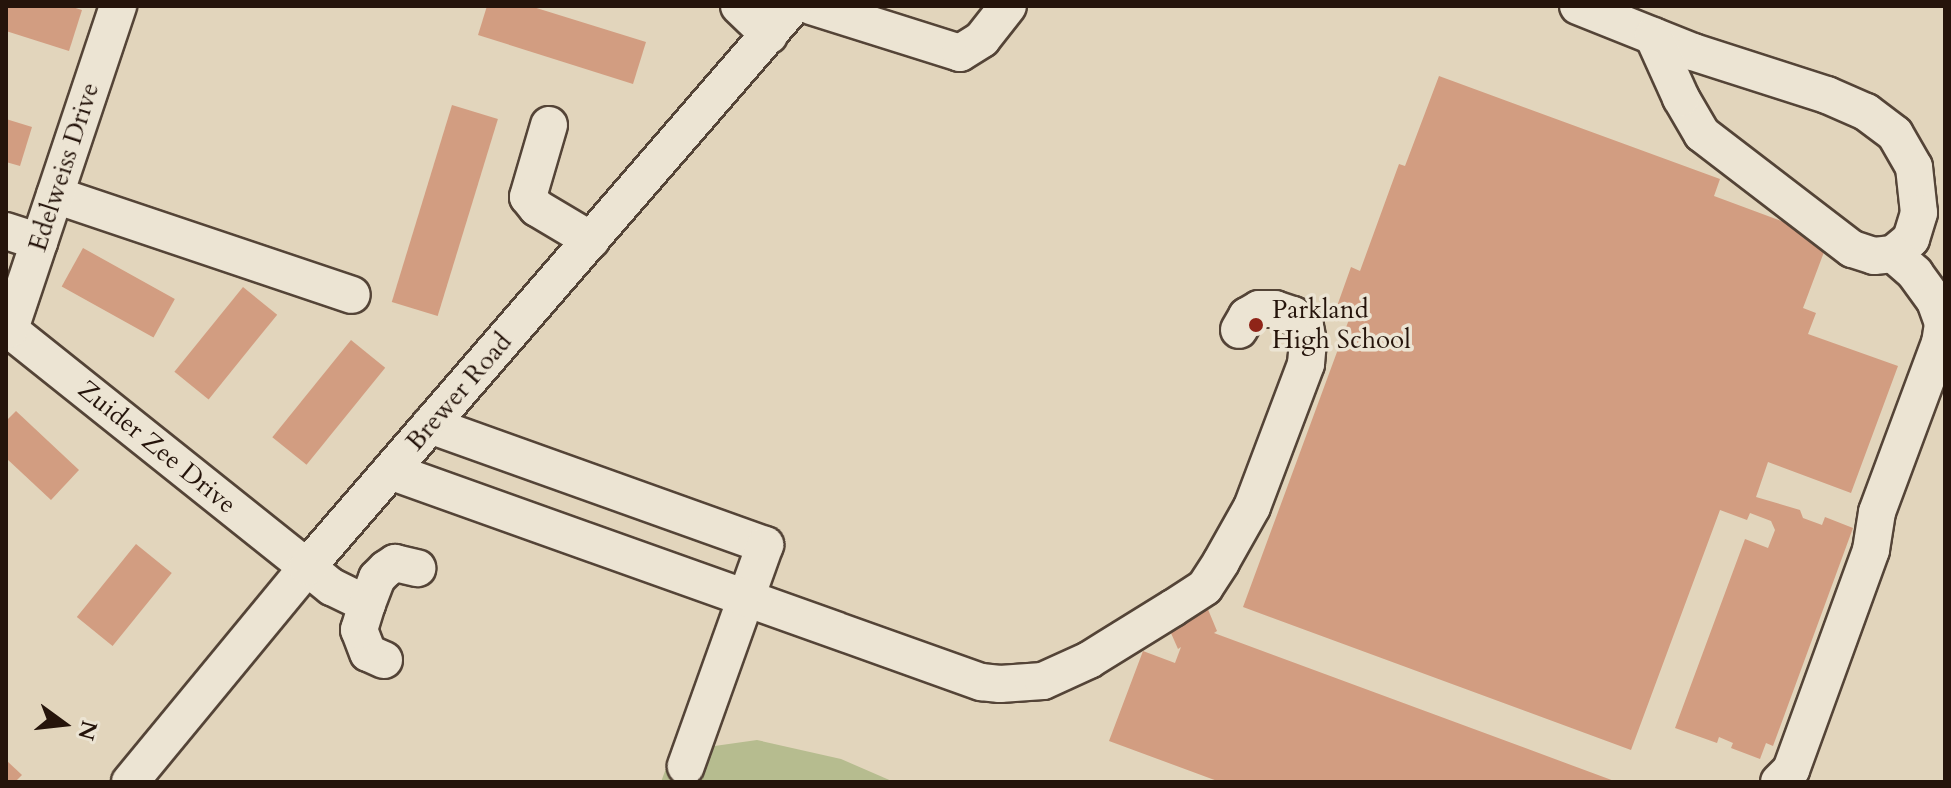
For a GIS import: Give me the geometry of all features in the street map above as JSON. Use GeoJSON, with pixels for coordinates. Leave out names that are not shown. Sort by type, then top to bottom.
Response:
{"type":"FeatureCollection","features":[{"type":"Feature","properties":{"kind":"street","name":"Edelweiss Drive"},"geometry":{"type":"LineString","coordinates":[[8,328],[22,237],[55,195],[118,6]]}},
{"type":"Feature","properties":{"kind":"street"},"geometry":{"type":"LineString","coordinates":[[739,6],[769,35]]}},
{"type":"Feature","properties":{"kind":"street","name":"Brewer Road"},"geometry":{"type":"LineString","coordinates":[[130,782],[307,567],[793,6]]}},
{"type":"Feature","properties":{"kind":"street"},"geometry":{"type":"LineString","coordinates":[[811,6],[960,53],[982,39],[1008,6]]}},
{"type":"Feature","properties":{"kind":"street"},"geometry":{"type":"LineString","coordinates":[[1578,6],[1653,36],[1827,95],[1866,112],[1895,134],[1914,167],[1919,213],[1911,239],[1893,254],[1874,256],[1852,249],[1702,134],[1681,98],[1653,36]]}},
{"type":"Feature","properties":{"kind":"street"},"geometry":{"type":"LineString","coordinates":[[549,125],[528,197],[537,208],[591,240]]}},
{"type":"Feature","properties":{"kind":"street"},"geometry":{"type":"LineString","coordinates":[[55,195],[352,295]]}},
{"type":"Feature","properties":{"kind":"street"},"geometry":{"type":"LineString","coordinates":[[1779,782],[1791,770],[1871,550],[1877,512],[1940,343],[1943,323],[1935,301],[1915,273],[1893,254]]}},
{"type":"Feature","properties":{"kind":"street"},"geometry":{"type":"LineString","coordinates":[[390,471],[981,682],[1043,681],[1089,660],[1205,587],[1252,507],[1306,364],[1308,342],[1305,326],[1293,315],[1275,309],[1259,309],[1247,316],[1239,330]]}},
{"type":"Feature","properties":{"kind":"street","name":"Zuider Zee Drive"},"geometry":{"type":"LineString","coordinates":[[8,328],[332,587],[367,604]]}},
{"type":"Feature","properties":{"kind":"street"},"geometry":{"type":"LineString","coordinates":[[430,425],[765,545],[686,766]]}},
{"type":"Feature","properties":{"kind":"street"},"geometry":{"type":"LineString","coordinates":[[384,660],[368,653],[359,630],[367,604],[377,578],[386,569],[395,563],[417,568]]}},
{"type":"Feature","properties":{"kind":"green space"},"geometry":{"type":"Polygon","coordinates":[[[757,740],[841,759],[894,782],[661,782],[672,752],[757,740]]]}},
{"type":"Feature","properties":{"kind":"building"},"geometry":{"type":"Polygon","coordinates":[[[6,6],[69,6],[82,10],[69,51],[6,31],[6,6]]]}},
{"type":"Feature","properties":{"kind":"building"},"geometry":{"type":"Polygon","coordinates":[[[487,6],[530,6],[646,42],[633,84],[478,35],[487,6]]]}},
{"type":"Feature","properties":{"kind":"building"},"geometry":{"type":"Polygon","coordinates":[[[1439,76],[1720,179],[1714,196],[1814,233],[1827,244],[1803,308],[1816,313],[1808,334],[1898,366],[1851,493],[1768,462],[1756,497],[1800,510],[1803,518],[1822,525],[1825,517],[1853,528],[1773,746],[1766,743],[1760,759],[1731,748],[1733,743],[1719,737],[1717,743],[1675,728],[1745,539],[1768,548],[1775,530],[1771,521],[1750,513],[1747,520],[1720,510],[1631,750],[1243,607],[1351,314],[1336,309],[1351,267],[1360,271],[1399,164],[1405,166],[1439,76]]]}},
{"type":"Feature","properties":{"kind":"building"},"geometry":{"type":"Polygon","coordinates":[[[452,105],[498,119],[438,316],[392,302],[452,105]]]}},
{"type":"Feature","properties":{"kind":"building"},"geometry":{"type":"Polygon","coordinates":[[[6,119],[32,127],[20,166],[6,162],[6,119]]]}},
{"type":"Feature","properties":{"kind":"building"},"geometry":{"type":"Polygon","coordinates":[[[83,248],[175,299],[154,337],[62,286],[83,248]]]}},
{"type":"Feature","properties":{"kind":"building"},"geometry":{"type":"Polygon","coordinates":[[[243,287],[277,315],[209,399],[174,372],[243,287]]]}},
{"type":"Feature","properties":{"kind":"building"},"geometry":{"type":"Polygon","coordinates":[[[351,340],[385,368],[307,465],[272,437],[351,340]]]}},
{"type":"Feature","properties":{"kind":"building"},"geometry":{"type":"Polygon","coordinates":[[[16,411],[79,470],[51,500],[6,458],[6,421],[16,411]]]}},
{"type":"Feature","properties":{"kind":"building"},"geometry":{"type":"Polygon","coordinates":[[[136,544],[172,573],[113,646],[77,617],[136,544]]]}},
{"type":"Feature","properties":{"kind":"building"},"geometry":{"type":"Polygon","coordinates":[[[1207,607],[1217,631],[1214,633],[1617,782],[1220,782],[1109,741],[1143,651],[1175,663],[1181,647],[1178,649],[1167,624],[1207,607]]]}},
{"type":"Feature","properties":{"kind":"building"},"geometry":{"type":"Polygon","coordinates":[[[6,760],[22,775],[15,782],[6,782],[6,760]]]}},
{"type":"Feature","properties":{"kind":"place","name":"Parkland High School"},"geometry":{"type":"Point","coordinates":[1256,325]}}]}
